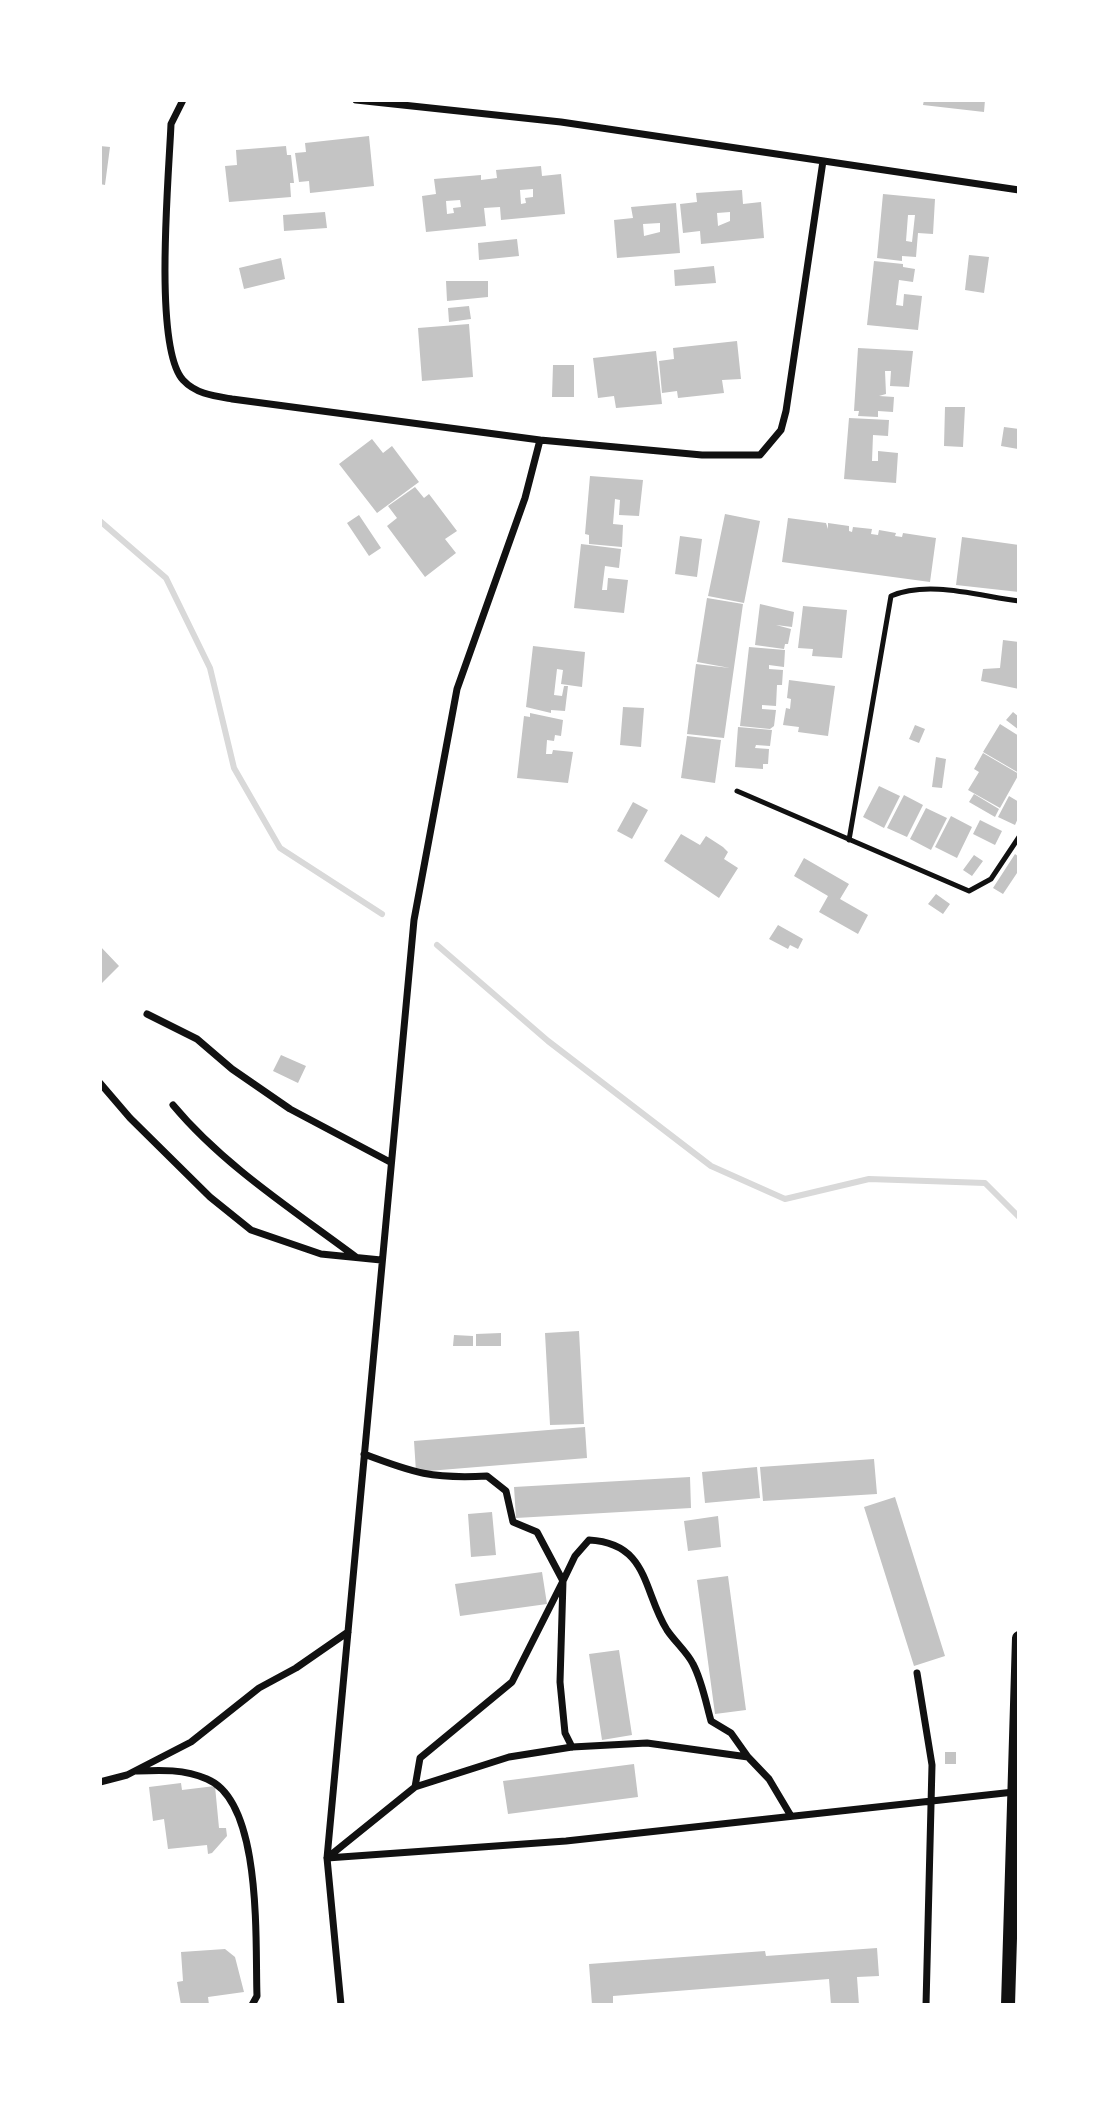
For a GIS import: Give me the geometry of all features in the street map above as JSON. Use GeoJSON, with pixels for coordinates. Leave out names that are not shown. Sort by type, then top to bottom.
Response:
{"type":"FeatureCollection","features":[{"type":"Feature","properties":{"kind":"main road"},"geometry":{"type":"LineString","coordinates":[[1008,2005],[1019,1638]]}},
{"type":"Feature","properties":{"kind":"street"},"geometry":{"type":"LineString","coordinates":[[183,100],[171,124],[165,299],[171,359],[183,380],[201,393],[232,399],[540,440],[702,455],[760,455],[781,430],[786,411],[823,161]]}},
{"type":"Feature","properties":{"kind":"street"},"geometry":{"type":"LineString","coordinates":[[356,100],[561,122],[1019,190]]}},
{"type":"Feature","properties":{"kind":"street"},"geometry":{"type":"LineString","coordinates":[[341,2005],[327,1858],[414,920],[457,689],[525,498],[540,440]]}},
{"type":"Feature","properties":{"kind":"street"},"geometry":{"type":"LineString","coordinates":[[147,1014],[197,1039],[232,1069],[290,1109],[390,1162]]}},
{"type":"Feature","properties":{"kind":"street"},"geometry":{"type":"LineString","coordinates":[[100,1083],[130,1118],[210,1197],[251,1230],[321,1254],[381,1260]]}},
{"type":"Feature","properties":{"kind":"street"},"geometry":{"type":"LineString","coordinates":[[173,1105],[187,1122],[258,1183],[356,1257]]}},
{"type":"Feature","properties":{"kind":"street"},"geometry":{"type":"LineString","coordinates":[[364,1454],[421,1475],[447,1478],[487,1476],[506,1492],[513,1521],[537,1532],[563,1581],[560,1682],[565,1733],[572,1747]]}},
{"type":"Feature","properties":{"kind":"street"},"geometry":{"type":"LineString","coordinates":[[415,1787],[421,1759],[512,1682],[575,1556],[589,1541],[605,1541],[623,1548],[644,1573],[666,1628],[693,1664],[711,1721],[731,1733],[748,1757],[769,1779],[791,1816]]}},
{"type":"Feature","properties":{"kind":"street"},"geometry":{"type":"LineString","coordinates":[[100,1782],[137,1771],[191,1742],[259,1688],[296,1668],[348,1632]]}},
{"type":"Feature","properties":{"kind":"street"},"geometry":{"type":"LineString","coordinates":[[918,1673],[932,1765],[926,2005]]}},
{"type":"Feature","properties":{"kind":"street"},"geometry":{"type":"LineString","coordinates":[[327,1858],[415,1787],[509,1757],[572,1747],[647,1743],[748,1757]]}},
{"type":"Feature","properties":{"kind":"street"},"geometry":{"type":"LineString","coordinates":[[137,1771],[176,1770],[208,1779],[228,1793],[253,1862],[257,1996],[252,2005]]}},
{"type":"Feature","properties":{"kind":"street"},"geometry":{"type":"LineString","coordinates":[[327,1858],[566,1841],[1014,1792]]}},
{"type":"Feature","properties":{"kind":"lane"},"geometry":{"type":"LineString","coordinates":[[849,840],[891,596],[909,589],[928,589],[1019,601]]}},
{"type":"Feature","properties":{"kind":"lane"},"geometry":{"type":"LineString","coordinates":[[737,791],[969,891],[991,879],[1019,837]]}},
{"type":"Feature","properties":{"kind":"building"},"geometry":{"type":"Polygon","coordinates":[[[924,100],[985,100],[984,112],[923,105],[924,100]]]}},
{"type":"Feature","properties":{"kind":"building"},"geometry":{"type":"Polygon","coordinates":[[[369,136],[374,186],[310,193],[309,181],[299,182],[295,153],[306,152],[305,143],[369,136]]]}},
{"type":"Feature","properties":{"kind":"building"},"geometry":{"type":"Polygon","coordinates":[[[100,146],[110,147],[105,185],[100,184],[100,146]]]}},
{"type":"Feature","properties":{"kind":"building"},"geometry":{"type":"Polygon","coordinates":[[[286,146],[287,155],[291,155],[294,183],[290,183],[291,197],[229,202],[225,166],[237,165],[236,150],[286,146]]]}},
{"type":"Feature","properties":{"kind":"building"},"geometry":{"type":"Polygon","coordinates":[[[541,166],[542,176],[561,174],[565,214],[501,220],[500,207],[484,208],[486,226],[426,232],[422,196],[436,194],[434,179],[481,175],[481,180],[497,178],[496,170],[541,166]],[[533,189],[520,190],[521,204],[526,203],[525,198],[533,197],[533,189]],[[460,200],[446,201],[447,214],[454,213],[453,208],[461,207],[460,200]]]}},
{"type":"Feature","properties":{"kind":"building"},"geometry":{"type":"Polygon","coordinates":[[[742,190],[743,204],[761,202],[764,238],[701,244],[700,231],[683,233],[680,204],[697,202],[696,193],[742,190]],[[730,212],[717,213],[718,226],[730,221],[730,212]]]}},
{"type":"Feature","properties":{"kind":"building"},"geometry":{"type":"Polygon","coordinates":[[[883,194],[935,199],[933,234],[918,233],[916,257],[902,256],[902,261],[877,258],[883,194]],[[908,215],[906,241],[912,242],[915,215],[908,215]]]}},
{"type":"Feature","properties":{"kind":"building"},"geometry":{"type":"Polygon","coordinates":[[[676,203],[680,253],[617,258],[614,220],[633,218],[631,207],[676,203]],[[660,223],[643,224],[644,236],[660,232],[660,223]]]}},
{"type":"Feature","properties":{"kind":"building"},"geometry":{"type":"Polygon","coordinates":[[[325,212],[327,228],[284,231],[283,215],[325,212]]]}},
{"type":"Feature","properties":{"kind":"building"},"geometry":{"type":"Polygon","coordinates":[[[517,239],[519,256],[479,260],[478,243],[517,239]]]}},
{"type":"Feature","properties":{"kind":"building"},"geometry":{"type":"Polygon","coordinates":[[[969,255],[989,257],[984,293],[965,290],[969,255]]]}},
{"type":"Feature","properties":{"kind":"building"},"geometry":{"type":"Polygon","coordinates":[[[281,258],[285,279],[244,289],[239,268],[281,258]]]}},
{"type":"Feature","properties":{"kind":"building"},"geometry":{"type":"Polygon","coordinates":[[[874,261],[903,264],[903,267],[915,269],[913,282],[899,280],[896,305],[903,306],[904,294],[922,296],[918,330],[867,325],[874,261]]]}},
{"type":"Feature","properties":{"kind":"building"},"geometry":{"type":"Polygon","coordinates":[[[714,266],[716,283],[675,286],[674,270],[714,266]]]}},
{"type":"Feature","properties":{"kind":"building"},"geometry":{"type":"Polygon","coordinates":[[[446,281],[488,281],[488,297],[447,301],[446,281]]]}},
{"type":"Feature","properties":{"kind":"building"},"geometry":{"type":"Polygon","coordinates":[[[469,306],[471,319],[449,322],[448,308],[469,306]]]}},
{"type":"Feature","properties":{"kind":"building"},"geometry":{"type":"Polygon","coordinates":[[[469,324],[473,377],[422,381],[418,328],[469,324]]]}},
{"type":"Feature","properties":{"kind":"building"},"geometry":{"type":"Polygon","coordinates":[[[737,341],[741,379],[722,380],[724,393],[678,398],[677,391],[662,393],[659,361],[674,359],[673,348],[737,341]]]}},
{"type":"Feature","properties":{"kind":"building"},"geometry":{"type":"Polygon","coordinates":[[[858,348],[913,351],[909,387],[890,386],[891,371],[885,371],[886,394],[879,396],[894,397],[893,412],[878,411],[878,417],[858,416],[859,411],[854,411],[858,348]]]}},
{"type":"Feature","properties":{"kind":"building"},"geometry":{"type":"Polygon","coordinates":[[[656,351],[662,404],[616,408],[614,396],[598,398],[593,358],[656,351]]]}},
{"type":"Feature","properties":{"kind":"building"},"geometry":{"type":"Polygon","coordinates":[[[553,365],[574,365],[574,397],[552,397],[553,365]]]}},
{"type":"Feature","properties":{"kind":"building"},"geometry":{"type":"Polygon","coordinates":[[[945,407],[965,407],[963,447],[944,446],[945,407]]]}},
{"type":"Feature","properties":{"kind":"building"},"geometry":{"type":"Polygon","coordinates":[[[849,418],[889,420],[888,436],[873,435],[872,461],[878,461],[878,451],[898,453],[896,483],[844,479],[849,418]]]}},
{"type":"Feature","properties":{"kind":"building"},"geometry":{"type":"Polygon","coordinates":[[[1004,427],[1019,429],[1018,449],[1001,446],[1004,427]]]}},
{"type":"Feature","properties":{"kind":"building"},"geometry":{"type":"Polygon","coordinates":[[[372,439],[383,453],[392,446],[419,482],[377,513],[339,464],[372,439]]]}},
{"type":"Feature","properties":{"kind":"building"},"geometry":{"type":"Polygon","coordinates":[[[590,476],[643,480],[639,516],[619,515],[620,500],[615,499],[613,524],[623,525],[622,547],[589,544],[589,535],[585,534],[590,476]]]}},
{"type":"Feature","properties":{"kind":"building"},"geometry":{"type":"Polygon","coordinates":[[[415,487],[424,498],[429,494],[457,531],[445,539],[456,553],[425,577],[387,526],[397,518],[388,506],[415,487]]]}},
{"type":"Feature","properties":{"kind":"building"},"geometry":{"type":"Polygon","coordinates":[[[725,514],[760,521],[744,603],[708,596],[725,514]]]}},
{"type":"Feature","properties":{"kind":"building"},"geometry":{"type":"Polygon","coordinates":[[[359,515],[381,548],[369,556],[347,523],[359,515]]]}},
{"type":"Feature","properties":{"kind":"building"},"geometry":{"type":"Polygon","coordinates":[[[788,518],[826,523],[828,529],[828,523],[849,526],[849,531],[852,532],[853,527],[872,529],[871,534],[878,535],[879,530],[902,537],[903,533],[936,538],[930,582],[782,562],[788,518]]]}},
{"type":"Feature","properties":{"kind":"building"},"geometry":{"type":"Polygon","coordinates":[[[680,536],[702,539],[697,577],[675,574],[680,536]]]}},
{"type":"Feature","properties":{"kind":"building"},"geometry":{"type":"Polygon","coordinates":[[[962,537],[1019,545],[1019,592],[956,585],[962,537]]]}},
{"type":"Feature","properties":{"kind":"building"},"geometry":{"type":"Polygon","coordinates":[[[581,544],[621,549],[619,568],[605,566],[602,590],[607,590],[608,578],[628,580],[624,613],[574,608],[581,544]]]}},
{"type":"Feature","properties":{"kind":"building"},"geometry":{"type":"Polygon","coordinates":[[[707,598],[743,604],[724,738],[687,734],[696,664],[730,668],[697,662],[707,598]]]}},
{"type":"Feature","properties":{"kind":"building"},"geometry":{"type":"Polygon","coordinates":[[[760,604],[794,612],[792,627],[776,625],[791,629],[788,644],[785,644],[784,649],[755,645],[760,604]]]}},
{"type":"Feature","properties":{"kind":"building"},"geometry":{"type":"Polygon","coordinates":[[[803,606],[847,610],[842,658],[812,656],[813,649],[798,648],[803,606]]]}},
{"type":"Feature","properties":{"kind":"building"},"geometry":{"type":"Polygon","coordinates":[[[1003,640],[1019,642],[1019,689],[981,681],[983,669],[1000,668],[1003,640]]]}},
{"type":"Feature","properties":{"kind":"building"},"geometry":{"type":"Polygon","coordinates":[[[533,646],[585,652],[582,687],[561,684],[563,670],[557,669],[554,695],[562,696],[564,686],[568,686],[565,711],[551,710],[551,713],[526,707],[533,646]]]}},
{"type":"Feature","properties":{"kind":"building"},"geometry":{"type":"Polygon","coordinates":[[[749,647],[785,650],[784,667],[769,665],[769,669],[783,670],[782,685],[777,685],[776,706],[762,705],[762,709],[776,710],[774,726],[770,729],[740,726],[749,647]]]}},
{"type":"Feature","properties":{"kind":"building"},"geometry":{"type":"Polygon","coordinates":[[[789,680],[835,686],[828,736],[798,732],[799,727],[783,725],[786,708],[790,709],[791,699],[787,698],[789,680]]]}},
{"type":"Feature","properties":{"kind":"building"},"geometry":{"type":"Polygon","coordinates":[[[623,707],[644,708],[641,747],[620,745],[623,707]]]}},
{"type":"Feature","properties":{"kind":"building"},"geometry":{"type":"Polygon","coordinates":[[[1013,712],[1019,717],[1019,730],[1006,720],[1013,712]]]}},
{"type":"Feature","properties":{"kind":"building"},"geometry":{"type":"Polygon","coordinates":[[[530,713],[563,720],[561,736],[555,735],[554,741],[547,740],[546,754],[552,754],[553,750],[573,752],[568,783],[517,778],[524,716],[530,717],[530,713]]]}},
{"type":"Feature","properties":{"kind":"building"},"geometry":{"type":"Polygon","coordinates":[[[1000,724],[1019,736],[1019,773],[983,752],[1000,724]]]}},
{"type":"Feature","properties":{"kind":"building"},"geometry":{"type":"Polygon","coordinates":[[[915,725],[925,729],[919,743],[909,739],[915,725]]]}},
{"type":"Feature","properties":{"kind":"building"},"geometry":{"type":"Polygon","coordinates":[[[738,727],[772,730],[770,746],[756,745],[755,748],[769,749],[768,764],[763,764],[763,769],[735,767],[738,727]]]}},
{"type":"Feature","properties":{"kind":"building"},"geometry":{"type":"Polygon","coordinates":[[[687,736],[721,740],[715,783],[681,778],[687,736]]]}},
{"type":"Feature","properties":{"kind":"building"},"geometry":{"type":"Polygon","coordinates":[[[983,753],[1019,774],[1000,808],[968,790],[979,772],[974,769],[983,753]]]}},
{"type":"Feature","properties":{"kind":"building"},"geometry":{"type":"Polygon","coordinates":[[[936,757],[946,759],[942,788],[932,787],[936,757]]]}},
{"type":"Feature","properties":{"kind":"building"},"geometry":{"type":"Polygon","coordinates":[[[879,786],[900,796],[884,828],[863,817],[879,786]]]}},
{"type":"Feature","properties":{"kind":"building"},"geometry":{"type":"Polygon","coordinates":[[[974,794],[999,809],[995,817],[969,802],[974,794]]]}},
{"type":"Feature","properties":{"kind":"building"},"geometry":{"type":"Polygon","coordinates":[[[904,795],[923,805],[907,837],[887,828],[904,795]]]}},
{"type":"Feature","properties":{"kind":"building"},"geometry":{"type":"Polygon","coordinates":[[[1009,796],[1019,802],[1019,816],[1015,825],[998,817],[1009,796]]]}},
{"type":"Feature","properties":{"kind":"building"},"geometry":{"type":"Polygon","coordinates":[[[633,802],[648,810],[632,839],[617,831],[633,802]]]}},
{"type":"Feature","properties":{"kind":"building"},"geometry":{"type":"Polygon","coordinates":[[[926,808],[947,818],[931,850],[910,839],[926,808]]]}},
{"type":"Feature","properties":{"kind":"building"},"geometry":{"type":"Polygon","coordinates":[[[951,816],[972,827],[957,858],[935,847],[951,816]]]}},
{"type":"Feature","properties":{"kind":"building"},"geometry":{"type":"Polygon","coordinates":[[[980,820],[1002,831],[995,845],[973,834],[980,820]]]}},
{"type":"Feature","properties":{"kind":"building"},"geometry":{"type":"Polygon","coordinates":[[[681,834],[700,845],[706,836],[728,852],[724,859],[738,868],[719,898],[664,861],[681,834]]]}},
{"type":"Feature","properties":{"kind":"building"},"geometry":{"type":"Polygon","coordinates":[[[1015,854],[1019,857],[1019,870],[1003,894],[993,888],[1015,854]]]}},
{"type":"Feature","properties":{"kind":"building"},"geometry":{"type":"Polygon","coordinates":[[[974,855],[983,861],[972,876],[963,870],[974,855]]]}},
{"type":"Feature","properties":{"kind":"building"},"geometry":{"type":"Polygon","coordinates":[[[804,858],[849,884],[840,899],[868,915],[858,934],[819,912],[828,896],[794,876],[804,858]]]}},
{"type":"Feature","properties":{"kind":"building"},"geometry":{"type":"Polygon","coordinates":[[[936,894],[950,904],[943,914],[928,904],[936,894]]]}},
{"type":"Feature","properties":{"kind":"building"},"geometry":{"type":"Polygon","coordinates":[[[778,925],[803,939],[798,949],[790,945],[788,949],[769,939],[778,925]]]}},
{"type":"Feature","properties":{"kind":"building"},"geometry":{"type":"Polygon","coordinates":[[[100,946],[119,966],[100,985],[100,946]]]}},
{"type":"Feature","properties":{"kind":"building"},"geometry":{"type":"Polygon","coordinates":[[[281,1055],[306,1066],[298,1083],[273,1071],[281,1055]]]}},
{"type":"Feature","properties":{"kind":"building"},"geometry":{"type":"Polygon","coordinates":[[[579,1331],[584,1424],[550,1425],[545,1333],[579,1331]]]}},
{"type":"Feature","properties":{"kind":"building"},"geometry":{"type":"Polygon","coordinates":[[[501,1333],[501,1346],[476,1346],[476,1334],[501,1333]]]}},
{"type":"Feature","properties":{"kind":"building"},"geometry":{"type":"Polygon","coordinates":[[[454,1335],[473,1336],[473,1346],[453,1346],[454,1335]]]}},
{"type":"Feature","properties":{"kind":"building"},"geometry":{"type":"Polygon","coordinates":[[[585,1427],[587,1458],[416,1472],[414,1441],[585,1427]]]}},
{"type":"Feature","properties":{"kind":"building"},"geometry":{"type":"Polygon","coordinates":[[[874,1459],[877,1494],[763,1501],[760,1467],[874,1459]]]}},
{"type":"Feature","properties":{"kind":"building"},"geometry":{"type":"Polygon","coordinates":[[[757,1467],[760,1498],[705,1503],[702,1472],[757,1467]]]}},
{"type":"Feature","properties":{"kind":"building"},"geometry":{"type":"Polygon","coordinates":[[[690,1477],[691,1508],[516,1518],[514,1487],[690,1477]]]}},
{"type":"Feature","properties":{"kind":"building"},"geometry":{"type":"Polygon","coordinates":[[[895,1497],[945,1656],[914,1666],[864,1507],[895,1497]]]}},
{"type":"Feature","properties":{"kind":"building"},"geometry":{"type":"Polygon","coordinates":[[[492,1512],[496,1555],[471,1557],[468,1514],[492,1512]]]}},
{"type":"Feature","properties":{"kind":"building"},"geometry":{"type":"Polygon","coordinates":[[[718,1516],[721,1547],[688,1551],[684,1521],[718,1516]]]}},
{"type":"Feature","properties":{"kind":"building"},"geometry":{"type":"Polygon","coordinates":[[[542,1572],[547,1604],[460,1616],[455,1584],[542,1572]]]}},
{"type":"Feature","properties":{"kind":"building"},"geometry":{"type":"Polygon","coordinates":[[[728,1576],[746,1710],[715,1714],[697,1580],[728,1576]]]}},
{"type":"Feature","properties":{"kind":"building"},"geometry":{"type":"Polygon","coordinates":[[[619,1650],[632,1735],[602,1740],[589,1654],[619,1650]]]}},
{"type":"Feature","properties":{"kind":"building"},"geometry":{"type":"Polygon","coordinates":[[[945,1752],[956,1752],[956,1764],[945,1764],[945,1752]]]}},
{"type":"Feature","properties":{"kind":"building"},"geometry":{"type":"Polygon","coordinates":[[[634,1764],[638,1797],[508,1814],[503,1781],[634,1764]]]}},
{"type":"Feature","properties":{"kind":"building"},"geometry":{"type":"Polygon","coordinates":[[[181,1783],[182,1790],[215,1786],[219,1828],[226,1828],[227,1836],[212,1853],[208,1854],[207,1845],[168,1849],[164,1819],[153,1821],[149,1787],[181,1783]]]}},
{"type":"Feature","properties":{"kind":"building"},"geometry":{"type":"Polygon","coordinates":[[[877,1948],[879,1976],[857,1977],[859,2005],[831,2005],[829,1979],[613,1996],[613,2005],[592,2005],[589,1964],[765,1951],[766,1956],[877,1948]]]}},
{"type":"Feature","properties":{"kind":"building"},"geometry":{"type":"Polygon","coordinates":[[[225,1949],[235,1957],[244,1992],[208,1997],[209,2005],[181,2005],[177,1982],[183,1981],[181,1952],[225,1949]]]}},
{"type":"Feature","properties":{"kind":"waterway"},"geometry":{"type":"LineString","coordinates":[[100,521],[166,578],[210,668],[234,768],[280,848],[382,914]]}},
{"type":"Feature","properties":{"kind":"waterway"},"geometry":{"type":"LineString","coordinates":[[437,945],[548,1041],[711,1166],[785,1199],[869,1179],[985,1183],[1019,1217]]}}]}
